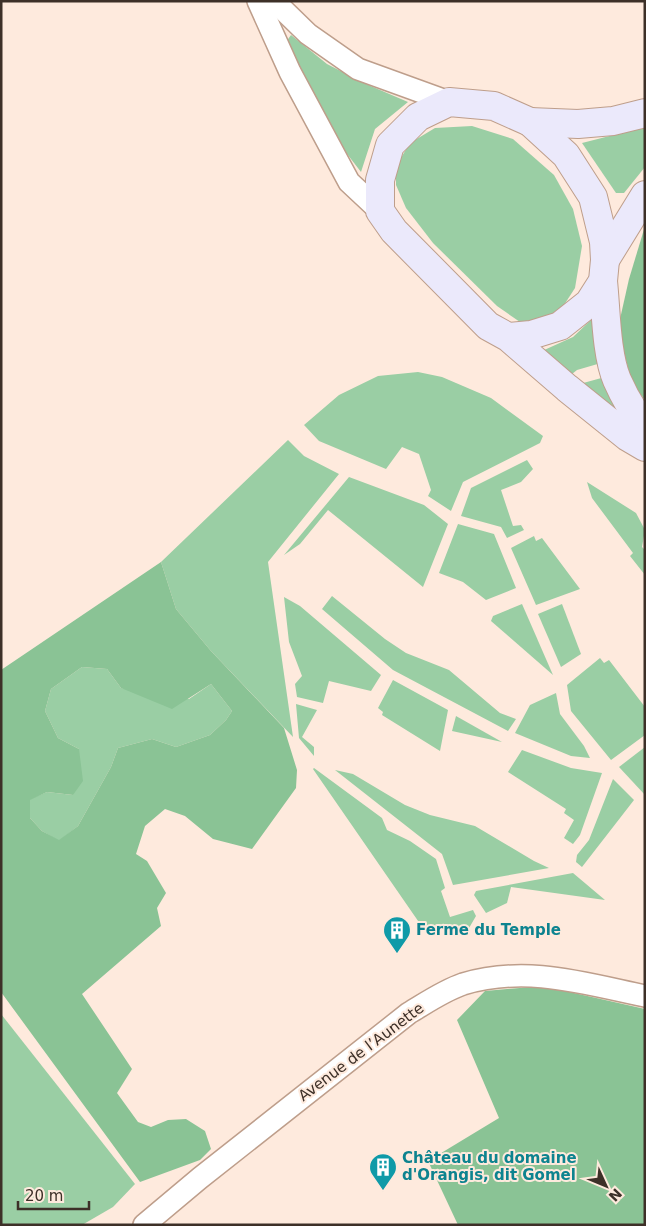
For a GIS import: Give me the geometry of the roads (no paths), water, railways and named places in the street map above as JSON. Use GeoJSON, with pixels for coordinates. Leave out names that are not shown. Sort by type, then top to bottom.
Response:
{"type":"FeatureCollection","features":[{"type":"Feature","properties":{"kind":"main road"},"geometry":{"type":"LineString","coordinates":[[645,427],[637,417],[616,380],[609,344],[604,242],[594,197],[566,155],[530,122],[494,106],[450,102],[418,117],[390,144],[380,180],[380,211],[394,231],[488,326],[508,337],[564,386],[645,447]]}},
{"type":"Feature","properties":{"kind":"main road"},"geometry":{"type":"LineString","coordinates":[[530,122],[578,124],[613,121],[645,113]]}},
{"type":"Feature","properties":{"kind":"main road"},"geometry":{"type":"LineString","coordinates":[[508,337],[531,336],[560,326],[589,303],[604,270],[645,195]]}},
{"type":"Feature","properties":{"kind":"street"},"geometry":{"type":"LineString","coordinates":[[258,1],[290,72],[349,182],[380,211]]}},
{"type":"Feature","properties":{"kind":"street"},"geometry":{"type":"LineString","coordinates":[[274,1],[308,34],[358,69],[450,102]]}},
{"type":"Feature","properties":{"kind":"street","name":"Avenue de l’Aunette"},"geometry":{"type":"LineString","coordinates":[[144,1225],[200,1178],[408,1014],[439,995],[462,985],[511,975],[555,977],[645,996]]}},
{"type":"Feature","properties":{"kind":"place","name":"Ferme du Temple"},"geometry":{"type":"Point","coordinates":[397,954]}},
{"type":"Feature","properties":{"kind":"place","name":"Château du domaine d'Orangis, dit Gomel"},"geometry":{"type":"Point","coordinates":[383,1191]}}]}
